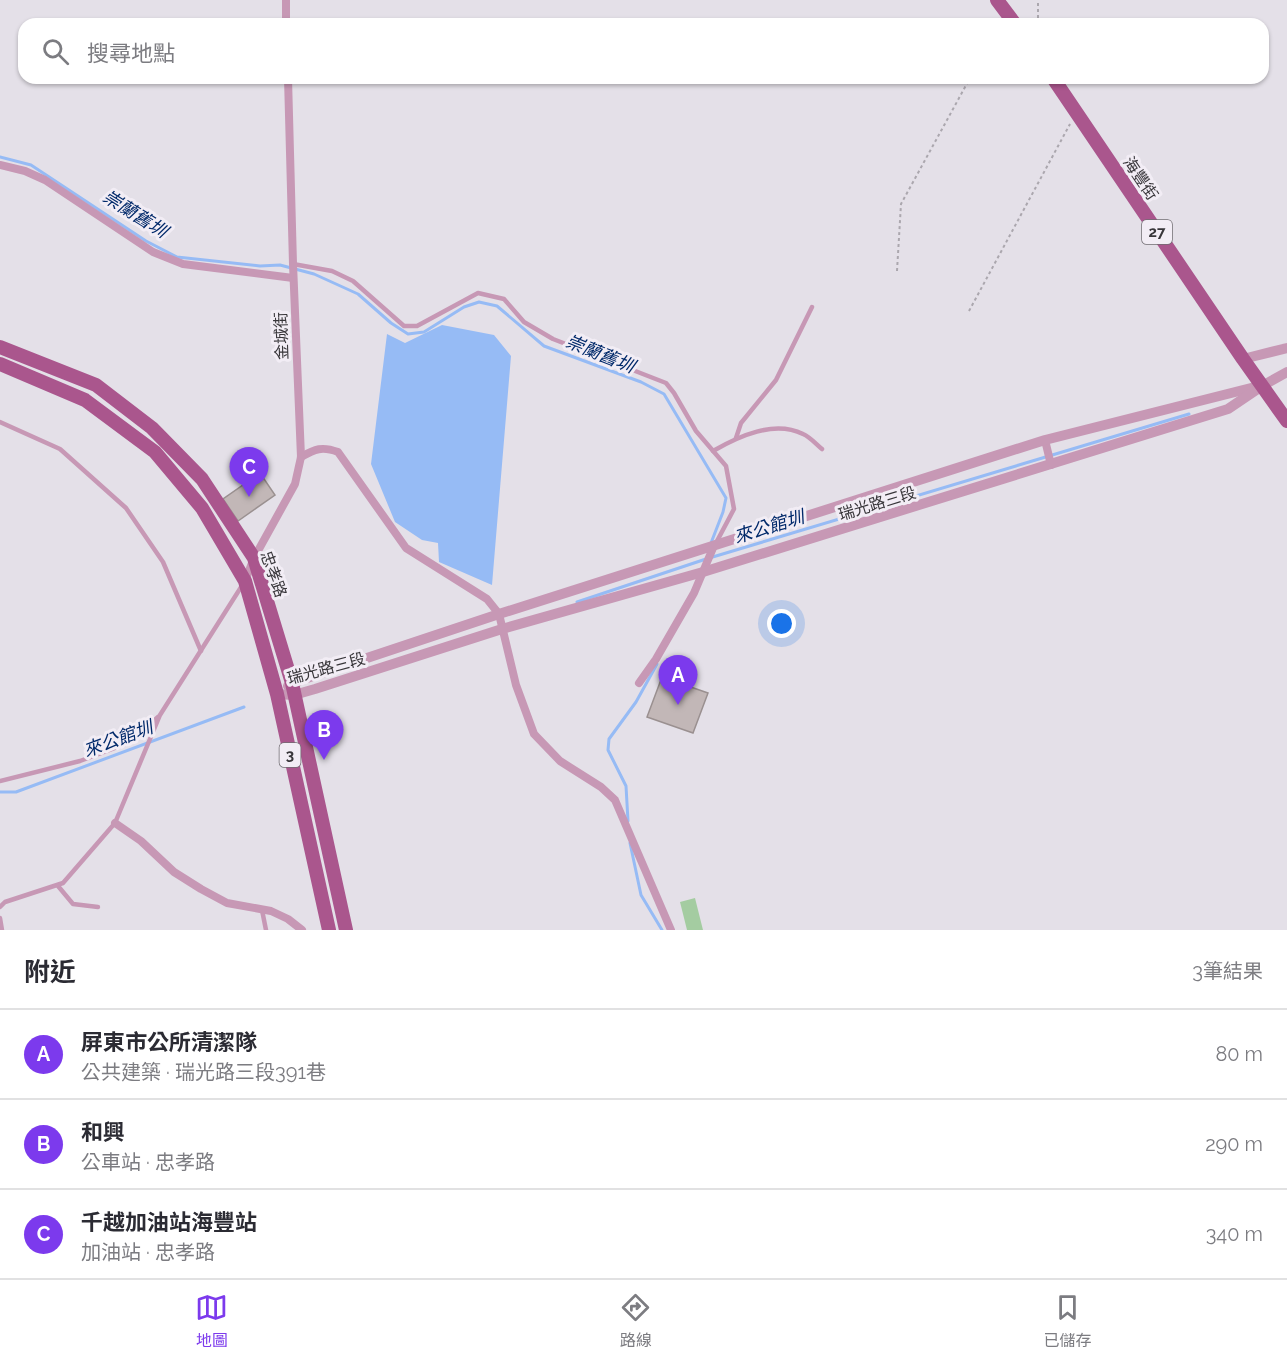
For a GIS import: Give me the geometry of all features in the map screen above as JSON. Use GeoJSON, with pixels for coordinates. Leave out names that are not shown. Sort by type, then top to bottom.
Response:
{"type":"FeatureCollection","features":[{"type":"Feature","properties":{"kind":"main road"},"geometry":{"type":"LineString","coordinates":[[997,0],[1010,18]]}},
{"type":"Feature","properties":{"kind":"main road","name":"海豐街"},"geometry":{"type":"LineString","coordinates":[[1057,84],[1262,386]]}},
{"type":"Feature","properties":{"kind":"main road","name":"忠孝路"},"geometry":{"type":"LineString","coordinates":[[0,347],[96,385],[152,428],[201,479],[254,558],[293,689],[346,930]]}},
{"type":"Feature","properties":{"kind":"main road","name":"忠孝路"},"geometry":{"type":"LineString","coordinates":[[0,364],[85,400],[155,452],[202,508],[245,581],[277,694],[329,930]]}},
{"type":"Feature","properties":{"kind":"main road","name":"27"},"geometry":{"type":"LineString","coordinates":[[1262,386],[1287,421]]}},
{"type":"Feature","properties":{"kind":"street"},"geometry":{"type":"LineString","coordinates":[[286,0],[286,18]]}},
{"type":"Feature","properties":{"kind":"street","name":"金城街"},"geometry":{"type":"LineString","coordinates":[[245,581],[254,558],[295,484],[301,457],[293,278],[288,84]]}},
{"type":"Feature","properties":{"kind":"street"},"geometry":{"type":"LineString","coordinates":[[0,165],[25,171],[45,180],[153,252],[183,264],[293,278]]}},
{"type":"Feature","properties":{"kind":"street"},"geometry":{"type":"LineString","coordinates":[[1243,359],[1287,348]]}},
{"type":"Feature","properties":{"kind":"street","name":"瑞光路三段"},"geometry":{"type":"LineString","coordinates":[[277,694],[703,572],[1228,409],[1287,372]]}},
{"type":"Feature","properties":{"kind":"street","name":"瑞光路三段"},"geometry":{"type":"LineString","coordinates":[[293,689],[499,615],[1045,440],[1262,386]]}},
{"type":"Feature","properties":{"kind":"street"},"geometry":{"type":"LineString","coordinates":[[1045,440],[1051,465]]}},
{"type":"Feature","properties":{"kind":"street"},"geometry":{"type":"LineString","coordinates":[[301,457],[318,448],[326,447],[338,452],[406,548],[487,599],[499,615],[516,685],[534,734],[560,760],[601,787],[615,800],[671,930]]}},
{"type":"Feature","properties":{"kind":"street"},"geometry":{"type":"LineString","coordinates":[[639,683],[656,659],[689,602],[713,548]]}},
{"type":"Feature","properties":{"kind":"street"},"geometry":{"type":"LineString","coordinates":[[115,823],[141,841],[174,872],[201,889],[227,903],[271,911],[288,919],[302,930]]}},
{"type":"Feature","properties":{"kind":"lane"},"geometry":{"type":"LineString","coordinates":[[293,264],[332,271],[353,281],[404,326],[417,326],[477,293],[504,299],[524,322],[553,339],[666,383],[696,431],[726,466],[734,509],[713,548]]}},
{"type":"Feature","properties":{"kind":"lane"},"geometry":{"type":"LineString","coordinates":[[736,438],[741,423],[776,380],[812,307]]}},
{"type":"Feature","properties":{"kind":"lane"},"geometry":{"type":"LineString","coordinates":[[0,422],[60,449],[126,508],[163,562],[201,651]]}},
{"type":"Feature","properties":{"kind":"lane"},"geometry":{"type":"LineString","coordinates":[[713,451],[736,438],[776,428],[803,434],[822,449]]}},
{"type":"Feature","properties":{"kind":"lane"},"geometry":{"type":"LineString","coordinates":[[0,907],[5,902],[63,884],[115,823],[160,716],[245,581]]}},
{"type":"Feature","properties":{"kind":"lane"},"geometry":{"type":"LineString","coordinates":[[0,781],[80,761],[130,742],[160,716]]}},
{"type":"Feature","properties":{"kind":"lane"},"geometry":{"type":"LineString","coordinates":[[58,886],[73,904],[98,907]]}},
{"type":"Feature","properties":{"kind":"lane"},"geometry":{"type":"LineString","coordinates":[[0,896],[5,902]]}},
{"type":"Feature","properties":{"kind":"lane"},"geometry":{"type":"LineString","coordinates":[[262,910],[266,930]]}},
{"type":"Feature","properties":{"kind":"lane"},"geometry":{"type":"LineString","coordinates":[[0,918],[2,930]]}},
{"type":"Feature","properties":{"kind":"path"},"geometry":{"type":"LineString","coordinates":[[1038,0],[1038,18]]}},
{"type":"Feature","properties":{"kind":"path"},"geometry":{"type":"LineString","coordinates":[[897,271],[901,204],[967,84]]}},
{"type":"Feature","properties":{"kind":"path"},"geometry":{"type":"LineString","coordinates":[[969,311],[1076,113]]}},
{"type":"Feature","properties":{"kind":"green space"},"geometry":{"type":"Polygon","coordinates":[[[695,898],[703,930],[687,930],[680,902],[695,898]]]}},
{"type":"Feature","properties":{"kind":"water"},"geometry":{"type":"Polygon","coordinates":[[[442,325],[494,335],[511,356],[492,585],[439,562],[438,543],[422,540],[395,522],[371,464],[387,334],[405,343],[442,325]]]}},
{"type":"Feature","properties":{"kind":"building"},"geometry":{"type":"Polygon","coordinates":[[[260,473],[275,495],[238,521],[223,499],[260,473]]]}},
{"type":"Feature","properties":{"kind":"building"},"geometry":{"type":"Polygon","coordinates":[[[662,677],[708,693],[693,733],[647,717],[662,677]]]}},
{"type":"Feature","properties":{"kind":"waterway","name":"崇蘭舊圳"},"geometry":{"type":"LineString","coordinates":[[0,157],[31,165],[146,241],[177,257],[260,266],[280,265],[314,274],[358,294],[391,323],[408,334],[424,332],[464,307],[479,302],[497,306],[544,346],[641,382],[664,394],[726,498],[711,543]]}},
{"type":"Feature","properties":{"kind":"waterway","name":"來公館圳"},"geometry":{"type":"LineString","coordinates":[[577,602],[706,559],[1189,414]]}},
{"type":"Feature","properties":{"kind":"waterway","name":"崇蘭舊圳"},"geometry":{"type":"LineString","coordinates":[[628,821],[626,786],[608,750],[609,739],[636,702],[657,664]]}},
{"type":"Feature","properties":{"kind":"waterway","name":"來公館圳"},"geometry":{"type":"LineString","coordinates":[[0,792],[16,792],[244,707]]}},
{"type":"Feature","properties":{"kind":"waterway","name":"崇蘭舊圳"},"geometry":{"type":"LineString","coordinates":[[630,843],[641,895],[662,930]]}},
{"type":"Feature","properties":{"kind":"place","name":"千越加油站海豐站"},"geometry":{"type":"Point","coordinates":[249,497]}},
{"type":"Feature","properties":{"kind":"place","name":"屏東市公所清潔隊"},"geometry":{"type":"Point","coordinates":[678,705]}},
{"type":"Feature","properties":{"kind":"place","name":"和興"},"geometry":{"type":"Point","coordinates":[324,760]}}]}
